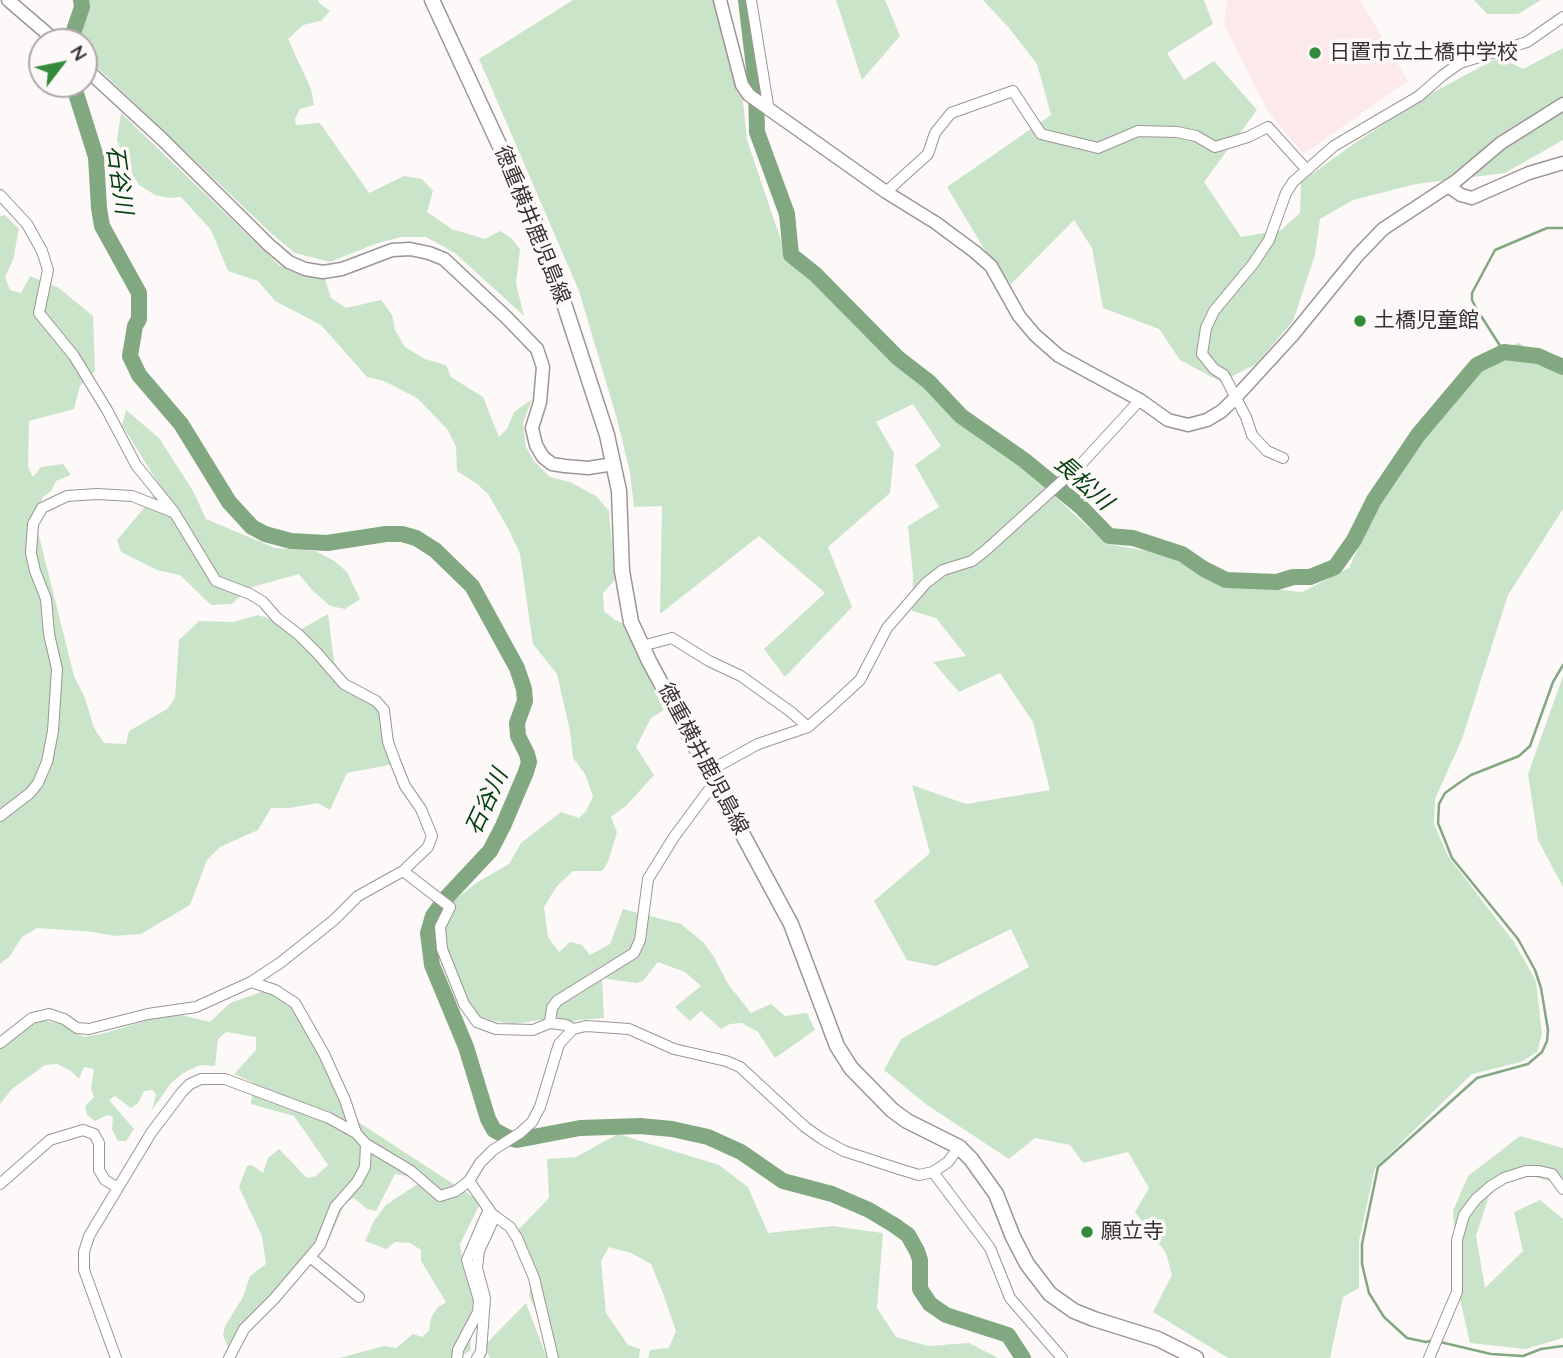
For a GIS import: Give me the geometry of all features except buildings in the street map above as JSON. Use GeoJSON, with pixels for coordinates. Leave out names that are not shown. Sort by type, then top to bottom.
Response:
{"type":"FeatureCollection","features":[{"type":"Feature","properties":{"kind":"main road","name":"徳重横井鹿児島線"},"geometry":{"type":"LineString","coordinates":[[432,0],[539,232],[554,273],[614,464],[619,491],[626,596],[631,622],[791,924],[837,1046],[851,1068],[876,1096],[907,1121],[959,1147],[986,1178],[996,1194],[1019,1251],[1050,1294],[1074,1311],[1158,1339],[1196,1358]]}},
{"type":"Feature","properties":{"kind":"street"},"geometry":{"type":"LineString","coordinates":[[8,0],[41,28]]}},
{"type":"Feature","properties":{"kind":"street"},"geometry":{"type":"LineString","coordinates":[[720,0],[741,85],[749,95],[886,192],[936,223],[991,266],[1019,316],[1035,335],[1059,356],[1140,400],[1168,420],[1188,425],[1208,420],[1236,397],[1383,229],[1448,186],[1501,142],[1563,104]]}},
{"type":"Feature","properties":{"kind":"street"},"geometry":{"type":"LineString","coordinates":[[751,0],[767,109]]}},
{"type":"Feature","properties":{"kind":"street"},"geometry":{"type":"LineString","coordinates":[[1283,458],[1267,451],[1251,435],[1246,416],[1224,376],[1214,369],[1202,354],[1206,328],[1226,295],[1269,240],[1286,193],[1293,183],[1334,146],[1419,96],[1460,63],[1527,42],[1563,17]]}},
{"type":"Feature","properties":{"kind":"street"},"geometry":{"type":"LineString","coordinates":[[98,80],[289,262],[305,269],[323,272],[342,269],[392,250],[410,249],[444,259],[507,317],[537,349],[543,367],[540,402],[532,428],[536,445],[543,457],[552,464],[565,466],[588,468],[614,464]]}},
{"type":"Feature","properties":{"kind":"street"},"geometry":{"type":"LineString","coordinates":[[886,192],[928,154],[935,133],[951,113],[1013,91],[1041,134],[1098,148],[1138,131],[1177,132],[1196,136],[1215,147],[1248,137],[1268,127],[1307,170]]}},
{"type":"Feature","properties":{"kind":"street"},"geometry":{"type":"LineString","coordinates":[[1448,186],[1461,195],[1472,198],[1530,173],[1563,163]]}},
{"type":"Feature","properties":{"kind":"street"},"geometry":{"type":"LineString","coordinates":[[0,195],[26,224],[42,251],[48,270],[39,313],[74,356],[107,410],[136,466],[174,512],[216,581],[263,602],[277,618],[298,634],[345,684],[376,701],[384,709],[388,742],[395,761],[432,836],[429,847],[403,872],[358,896],[334,920],[251,982],[196,1007],[148,1014],[89,1029],[77,1028],[64,1019],[49,1014],[32,1018],[0,1043]]}},
{"type":"Feature","properties":{"kind":"street"},"geometry":{"type":"LineString","coordinates":[[709,771],[758,744],[808,727],[860,680],[887,628],[926,583],[943,570],[972,561],[1083,462],[1140,400]]}},
{"type":"Feature","properties":{"kind":"street"},"geometry":{"type":"LineString","coordinates":[[0,816],[30,793],[38,783],[47,762],[53,731],[57,669],[49,634],[46,599],[31,553],[33,524],[42,508],[67,496],[97,494],[132,496],[174,512]]}},
{"type":"Feature","properties":{"kind":"street"},"geometry":{"type":"LineString","coordinates":[[642,646],[672,638],[709,661],[741,676],[808,727]]}},
{"type":"Feature","properties":{"kind":"street"},"geometry":{"type":"LineString","coordinates":[[550,1023],[552,1008],[557,1002],[634,953],[640,940],[649,879],[681,828],[708,791],[716,785]]}},
{"type":"Feature","properties":{"kind":"street"},"geometry":{"type":"LineString","coordinates":[[403,872],[450,907],[440,927],[442,949],[453,981],[470,1015],[485,1027],[496,1029],[533,1030],[550,1023],[566,1025],[573,1029]]}},
{"type":"Feature","properties":{"kind":"street"},"geometry":{"type":"LineString","coordinates":[[251,982],[275,989],[295,1003],[324,1054],[345,1100],[356,1133]]}},
{"type":"Feature","properties":{"kind":"street"},"geometry":{"type":"LineString","coordinates":[[116,1358],[84,1270],[83,1252],[89,1236],[151,1133],[182,1092],[201,1079],[225,1080],[329,1118],[411,1171],[440,1196],[456,1191],[469,1181],[480,1163],[493,1150],[532,1122],[540,1107],[555,1053],[565,1036],[573,1029],[586,1026],[629,1029],[674,1049],[726,1061],[740,1067],[805,1127],[822,1139],[844,1151],[899,1169],[919,1175],[933,1172],[948,1162],[959,1147]]}},
{"type":"Feature","properties":{"kind":"street"},"geometry":{"type":"LineString","coordinates":[[0,1184],[50,1140],[83,1130],[94,1134],[99,1143],[99,1170],[105,1180],[118,1188]]}},
{"type":"Feature","properties":{"kind":"street"},"geometry":{"type":"LineString","coordinates":[[229,1358],[244,1329],[274,1299],[320,1245],[335,1207],[357,1182],[365,1167],[366,1144]]}},
{"type":"Feature","properties":{"kind":"street"},"geometry":{"type":"LineString","coordinates":[[1429,1358],[1457,1292],[1457,1240],[1464,1214],[1476,1199],[1497,1182],[1525,1171],[1552,1174],[1563,1189]]}},
{"type":"Feature","properties":{"kind":"street"},"geometry":{"type":"LineString","coordinates":[[933,1172],[990,1248],[1010,1298],[1062,1358]]}},
{"type":"Feature","properties":{"kind":"street"},"geometry":{"type":"LineString","coordinates":[[469,1181],[492,1212],[510,1227],[517,1238],[534,1278],[553,1358]]}},
{"type":"Feature","properties":{"kind":"street"},"geometry":{"type":"LineString","coordinates":[[457,1358],[458,1350],[478,1312],[479,1300],[467,1260],[492,1212]]}},
{"type":"Feature","properties":{"kind":"street"},"geometry":{"type":"LineString","coordinates":[[477,1358],[481,1352],[485,1298],[477,1268],[479,1251],[492,1212]]}},
{"type":"Feature","properties":{"kind":"street"},"geometry":{"type":"LineString","coordinates":[[310,1257],[359,1297]]}},
{"type":"Feature","properties":{"kind":"shaded area","name":"日置市立土橋中学校"},"geometry":{"type":"Polygon","coordinates":[[[1227,0],[1360,0],[1408,81],[1304,154],[1269,113],[1224,25],[1227,0]]]}},
{"type":"Feature","properties":{"kind":"green space"},"geometry":{"type":"Polygon","coordinates":[[[84,0],[318,0],[330,11],[321,21],[303,25],[288,39],[311,89],[314,105],[300,109],[295,119],[296,125],[320,123],[369,193],[404,176],[422,179],[433,191],[427,212],[452,229],[485,239],[500,231],[511,238],[520,249],[516,283],[524,316],[455,253],[426,237],[401,237],[330,262],[295,253],[98,68],[98,28],[81,28],[84,0]]]}},
{"type":"Feature","properties":{"kind":"green space"},"geometry":{"type":"Polygon","coordinates":[[[573,0],[721,0],[739,65],[747,140],[787,258],[928,389],[1027,470],[1106,544],[1172,555],[1222,584],[1302,592],[1349,568],[1391,475],[1481,356],[1519,343],[1563,370],[1563,509],[1508,595],[1462,739],[1435,799],[1434,824],[1448,856],[1514,942],[1536,981],[1542,1034],[1537,1052],[1521,1062],[1472,1074],[1375,1168],[1359,1241],[1359,1288],[1343,1297],[1330,1358],[1228,1358],[1153,1312],[1172,1275],[1166,1253],[1135,1212],[1149,1188],[1128,1152],[1083,1163],[1070,1145],[1035,1138],[1009,1159],[927,1105],[884,1070],[901,1039],[1029,967],[1011,929],[936,966],[907,960],[874,901],[930,853],[912,785],[966,804],[1050,790],[1033,722],[1000,673],[959,692],[933,662],[966,656],[936,618],[912,611],[913,575],[908,526],[939,507],[915,465],[941,446],[913,404],[876,422],[894,453],[890,493],[828,547],[852,607],[785,677],[764,649],[825,593],[759,536],[660,614],[662,506],[634,507],[630,473],[617,419],[579,291],[479,59],[573,0]]]}},
{"type":"Feature","properties":{"kind":"green space"},"geometry":{"type":"Polygon","coordinates":[[[836,0],[885,0],[900,36],[862,80],[836,0]]]}},
{"type":"Feature","properties":{"kind":"green space"},"geometry":{"type":"Polygon","coordinates":[[[983,0],[1204,0],[1213,24],[1167,53],[1184,80],[1214,61],[1257,110],[1204,182],[1241,237],[1281,230],[1300,213],[1301,182],[1430,94],[1499,57],[1523,69],[1563,48],[1563,140],[1505,173],[1416,184],[1353,200],[1320,219],[1315,255],[1293,321],[1256,364],[1221,382],[1180,360],[1159,329],[1103,308],[1092,248],[1074,220],[1011,284],[989,257],[947,187],[1051,115],[1037,64],[983,0]]]}},
{"type":"Feature","properties":{"kind":"green space"},"geometry":{"type":"Polygon","coordinates":[[[1474,0],[1541,0],[1518,14],[1487,14],[1474,0]]]}},
{"type":"Feature","properties":{"kind":"green space"},"geometry":{"type":"Polygon","coordinates":[[[121,113],[279,265],[303,276],[325,279],[331,298],[346,308],[381,300],[392,315],[395,330],[405,347],[425,359],[446,365],[451,377],[483,397],[499,437],[507,429],[514,412],[532,399],[523,423],[526,447],[534,461],[550,477],[570,482],[596,496],[609,511],[615,580],[603,593],[604,611],[625,624],[664,710],[651,718],[636,747],[654,775],[627,805],[611,817],[617,832],[608,862],[602,871],[573,871],[557,886],[544,907],[548,937],[559,952],[570,942],[582,945],[590,955],[610,944],[623,909],[681,924],[704,943],[728,984],[751,1013],[771,1004],[785,1016],[807,1013],[815,1030],[775,1058],[758,1032],[742,1023],[730,1024],[721,1029],[701,1011],[690,1021],[675,1007],[701,986],[685,972],[658,962],[643,981],[636,983],[602,978],[604,1018],[564,1024],[553,1018],[514,1024],[476,1015],[468,1004],[450,959],[444,918],[451,903],[476,883],[509,864],[521,843],[561,812],[579,818],[586,811],[593,796],[585,774],[573,758],[570,731],[557,674],[533,644],[520,554],[488,494],[457,471],[456,447],[448,430],[417,398],[384,381],[367,377],[321,325],[275,301],[258,281],[228,271],[211,230],[181,197],[155,195],[139,185],[125,162],[117,140],[121,113]]]}},
{"type":"Feature","properties":{"kind":"green space"},"geometry":{"type":"Polygon","coordinates":[[[5,215],[19,229],[13,260],[5,277],[10,290],[21,293],[30,276],[59,288],[93,316],[95,371],[80,386],[74,409],[29,421],[28,467],[33,477],[41,467],[63,464],[71,475],[56,481],[51,491],[42,498],[38,532],[74,676],[85,698],[94,728],[104,743],[126,744],[129,731],[167,709],[175,698],[179,640],[199,621],[233,622],[258,615],[301,629],[328,614],[334,661],[343,676],[370,695],[380,710],[394,764],[347,773],[330,810],[318,803],[271,808],[258,830],[220,847],[207,860],[190,905],[141,934],[114,936],[37,928],[22,937],[10,956],[0,964],[0,216],[5,215]]]}},
{"type":"Feature","properties":{"kind":"green space"},"geometry":{"type":"Polygon","coordinates":[[[126,410],[159,438],[193,491],[206,519],[275,548],[315,551],[333,560],[347,572],[360,599],[345,609],[330,606],[299,574],[249,588],[232,604],[211,605],[180,575],[157,570],[121,552],[117,540],[160,486],[122,425],[126,410]]]}},
{"type":"Feature","properties":{"kind":"green space"},"geometry":{"type":"Polygon","coordinates":[[[1563,676],[1563,887],[1538,840],[1528,774],[1563,676]]]}},
{"type":"Feature","properties":{"kind":"green space"},"geometry":{"type":"Polygon","coordinates":[[[267,990],[290,1002],[307,1021],[346,1114],[481,1202],[460,1244],[464,1271],[474,1297],[470,1351],[458,1358],[339,1358],[384,1346],[396,1348],[413,1334],[422,1337],[429,1331],[431,1318],[437,1308],[446,1302],[421,1261],[421,1250],[410,1243],[395,1242],[386,1249],[365,1241],[374,1221],[386,1205],[419,1183],[395,1174],[376,1211],[367,1209],[354,1198],[345,1203],[326,1246],[308,1255],[228,1347],[223,1335],[225,1326],[243,1297],[250,1276],[266,1264],[262,1236],[239,1187],[247,1166],[252,1165],[263,1173],[268,1158],[279,1149],[307,1178],[316,1176],[328,1165],[294,1116],[251,1104],[254,1083],[234,1074],[256,1050],[256,1037],[226,1032],[218,1039],[215,1066],[200,1065],[183,1073],[171,1083],[152,1110],[156,1094],[152,1090],[144,1091],[138,1103],[131,1108],[115,1096],[109,1100],[134,1129],[126,1141],[118,1141],[112,1129],[113,1117],[107,1115],[95,1121],[87,1115],[85,1106],[94,1097],[91,1088],[94,1069],[84,1067],[79,1079],[71,1071],[57,1064],[45,1065],[12,1089],[0,1104],[0,1049],[29,1026],[43,1020],[60,1024],[84,1037],[158,1017],[181,1015],[210,1022],[230,1003],[267,990]]]}},
{"type":"Feature","properties":{"kind":"green space"},"geometry":{"type":"Polygon","coordinates":[[[618,1134],[719,1165],[748,1187],[768,1233],[833,1226],[883,1233],[877,1308],[896,1337],[928,1346],[969,1343],[998,1358],[648,1358],[650,1350],[669,1348],[676,1331],[664,1296],[651,1264],[631,1253],[609,1247],[601,1261],[606,1313],[628,1345],[640,1349],[639,1358],[557,1358],[529,1296],[531,1277],[517,1231],[549,1198],[547,1159],[576,1157],[618,1134]]]}},
{"type":"Feature","properties":{"kind":"green space"},"geometry":{"type":"Polygon","coordinates":[[[1520,1136],[1563,1148],[1563,1185],[1516,1172],[1489,1196],[1476,1236],[1485,1288],[1523,1251],[1514,1212],[1540,1200],[1563,1219],[1563,1338],[1526,1349],[1470,1343],[1460,1299],[1453,1211],[1468,1176],[1520,1136]]]}},
{"type":"Feature","properties":{"kind":"green space"},"geometry":{"type":"Polygon","coordinates":[[[526,1303],[547,1358],[490,1358],[484,1346],[526,1303]]]}},
{"type":"Feature","properties":{"kind":"waterway","name":"石谷川"},"geometry":{"type":"LineString","coordinates":[[75,28],[82,7],[81,0]]}},
{"type":"Feature","properties":{"kind":"waterway","name":"長松川"},"geometry":{"type":"LineString","coordinates":[[746,0],[756,85],[757,132],[787,214],[791,255],[815,274],[898,358],[929,382],[961,416],[1024,460],[1080,506],[1109,536],[1133,538],[1182,554],[1226,580],[1277,582],[1293,577],[1310,577],[1335,567],[1354,540],[1374,500],[1418,435],[1477,365],[1504,352],[1538,356],[1563,367]]}},
{"type":"Feature","properties":{"kind":"waterway","name":"石谷川"},"geometry":{"type":"LineString","coordinates":[[77,98],[96,157],[102,226],[139,293],[139,319],[135,326],[130,356],[139,375],[181,424],[229,502],[252,527],[265,534],[291,541],[327,543],[386,534],[402,534],[416,538],[435,550],[472,586],[517,668],[524,689],[525,701],[517,723],[518,736],[529,762],[526,772],[490,851],[446,898],[433,916],[428,933],[432,965],[466,1047],[488,1119],[494,1130],[517,1140],[580,1128],[640,1126],[672,1129],[708,1137],[741,1152],[783,1181],[832,1194],[869,1210],[894,1225],[908,1235],[917,1251],[920,1260],[920,1289],[930,1304],[946,1315],[1008,1335],[1023,1358]]}},
{"type":"Feature","properties":{"kind":"waterway"},"geometry":{"type":"LineString","coordinates":[[1504,352],[1476,308],[1472,293],[1495,250],[1547,228],[1563,228]]}},
{"type":"Feature","properties":{"kind":"waterway"},"geometry":{"type":"LineString","coordinates":[[1434,1340],[1426,1342],[1407,1338],[1384,1317],[1369,1293],[1362,1264],[1362,1244],[1378,1167],[1477,1078],[1528,1064],[1542,1052],[1548,1030],[1535,970],[1518,939],[1452,858],[1438,823],[1439,804],[1445,793],[1471,775],[1519,756],[1530,746],[1553,682],[1563,665]]}},
{"type":"Feature","properties":{"kind":"waterway"},"geometry":{"type":"LineString","coordinates":[[1440,1342],[1491,1354],[1523,1356],[1541,1349],[1563,1346]]}},
{"type":"Feature","properties":{"kind":"place","name":"日置市立土橋中学校"},"geometry":{"type":"Point","coordinates":[1315,53]}},
{"type":"Feature","properties":{"kind":"place","name":"土橋児童館"},"geometry":{"type":"Point","coordinates":[1360,321]}},
{"type":"Feature","properties":{"kind":"place","name":"願立寺"},"geometry":{"type":"Point","coordinates":[1087,1232]}}]}
